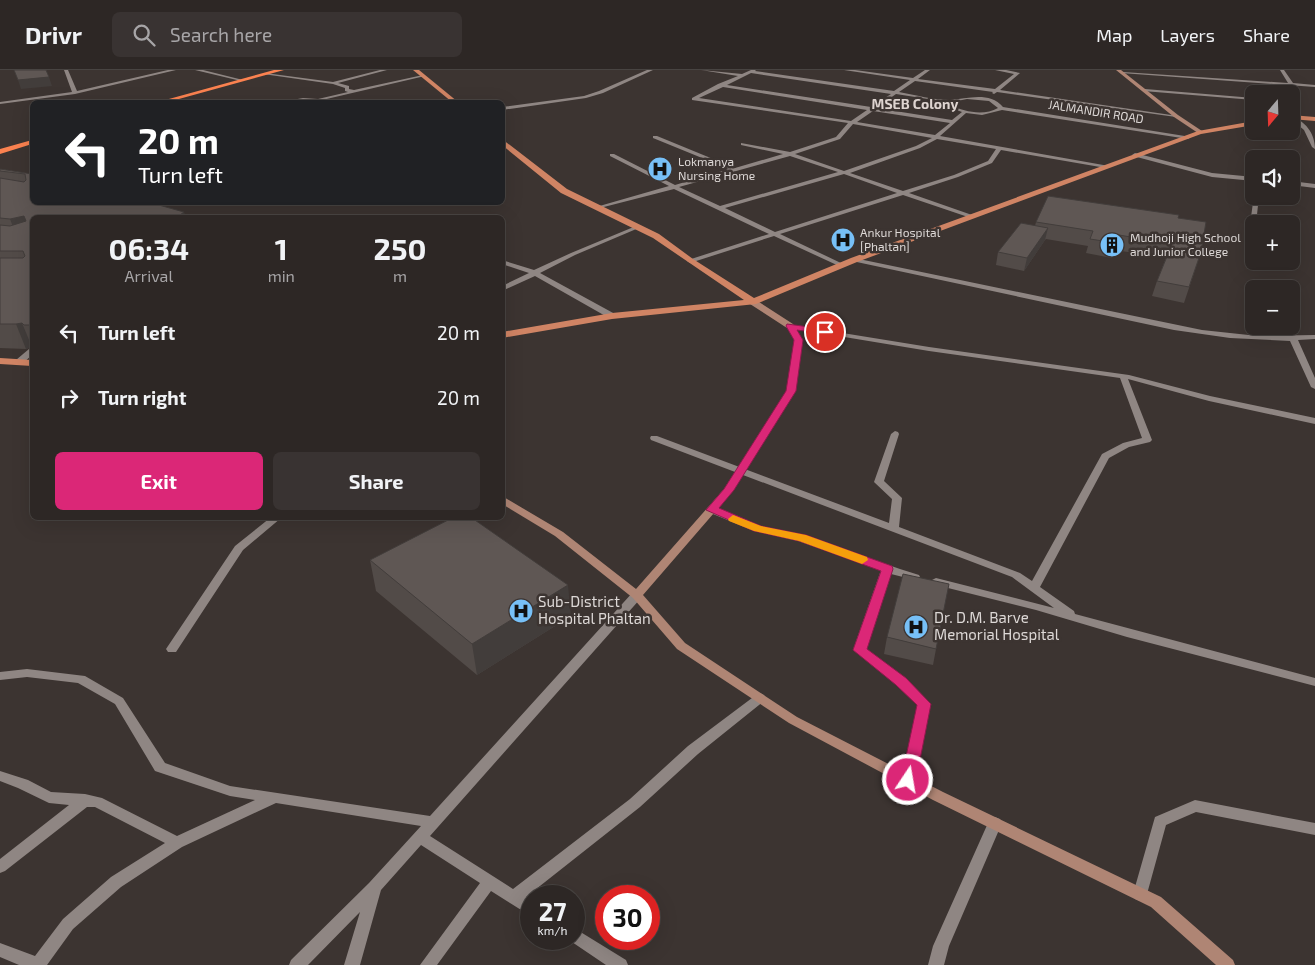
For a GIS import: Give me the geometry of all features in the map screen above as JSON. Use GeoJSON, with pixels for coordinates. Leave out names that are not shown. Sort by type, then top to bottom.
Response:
{"type":"FeatureCollection","features":[{"type":"Feature","properties":{"kind":"highway"},"geometry":{"type":"LineString","coordinates":[[169,100],[282,70]]}},
{"type":"Feature","properties":{"kind":"highway"},"geometry":{"type":"LineString","coordinates":[[0,152],[30,143]]}},
{"type":"Feature","properties":{"kind":"main road"},"geometry":{"type":"LineString","coordinates":[[416,70],[453,100]]}},
{"type":"Feature","properties":{"kind":"main road"},"geometry":{"type":"LineString","coordinates":[[1300,118],[1315,119]]}},
{"type":"Feature","properties":{"kind":"main road"},"geometry":{"type":"LineString","coordinates":[[505,334],[612,316],[753,302],[854,260],[1136,155],[1200,132],[1245,124]]}},
{"type":"Feature","properties":{"kind":"main road"},"geometry":{"type":"LineString","coordinates":[[505,143],[564,192],[656,236],[690,261],[753,302]]}},
{"type":"Feature","properties":{"kind":"main road"},"geometry":{"type":"LineString","coordinates":[[0,361],[30,363]]}},
{"type":"Feature","properties":{"kind":"street"},"geometry":{"type":"LineString","coordinates":[[66,70],[75,93]]}},
{"type":"Feature","properties":{"kind":"street"},"geometry":{"type":"LineString","coordinates":[[0,103],[75,93],[174,70]]}},
{"type":"Feature","properties":{"kind":"street"},"geometry":{"type":"LineString","coordinates":[[198,70],[241,80]]}},
{"type":"Feature","properties":{"kind":"street"},"geometry":{"type":"LineString","coordinates":[[333,83],[385,70]]}},
{"type":"Feature","properties":{"kind":"street"},"geometry":{"type":"LineString","coordinates":[[505,108],[584,97],[601,92],[651,70]]}},
{"type":"Feature","properties":{"kind":"street"},"geometry":{"type":"LineString","coordinates":[[703,70],[740,75]]}},
{"type":"Feature","properties":{"kind":"street"},"geometry":{"type":"LineString","coordinates":[[846,70],[1176,116]]}},
{"type":"Feature","properties":{"kind":"street"},"geometry":{"type":"LineString","coordinates":[[598,208],[736,170],[838,138],[850,124],[928,70]]}},
{"type":"Feature","properties":{"kind":"street"},"geometry":{"type":"LineString","coordinates":[[984,99],[997,91],[1018,73],[997,70]]}},
{"type":"Feature","properties":{"kind":"street"},"geometry":{"type":"LineString","coordinates":[[1282,70],[1292,85]]}},
{"type":"Feature","properties":{"kind":"street"},"geometry":{"type":"LineString","coordinates":[[950,101],[948,103],[950,107],[966,111],[989,112],[1002,108],[997,103],[984,99],[967,98],[950,101],[752,71],[740,75],[694,99],[803,114],[850,124],[1106,166]]}},
{"type":"Feature","properties":{"kind":"street"},"geometry":{"type":"LineString","coordinates":[[1121,72],[1222,78],[1265,85]]}},
{"type":"Feature","properties":{"kind":"street"},"geometry":{"type":"LineString","coordinates":[[1121,72],[1176,116],[1200,132]]}},
{"type":"Feature","properties":{"kind":"street"},"geometry":{"type":"LineString","coordinates":[[265,74],[333,83],[347,87],[347,90],[355,92]]}},
{"type":"Feature","properties":{"kind":"street"},"geometry":{"type":"LineString","coordinates":[[1211,75],[1222,78]]}},
{"type":"Feature","properties":{"kind":"street"},"geometry":{"type":"LineString","coordinates":[[298,100],[318,100],[423,76]]}},
{"type":"Feature","properties":{"kind":"street"},"geometry":{"type":"LineString","coordinates":[[720,85],[954,122]]}},
{"type":"Feature","properties":{"kind":"street"},"geometry":{"type":"LineString","coordinates":[[1300,85],[1315,86]]}},
{"type":"Feature","properties":{"kind":"street"},"geometry":{"type":"LineString","coordinates":[[1145,90],[1245,98]]}},
{"type":"Feature","properties":{"kind":"street","name":"JALMANDIR ROAD"},"geometry":{"type":"LineString","coordinates":[[1002,108],[1188,137]]}},
{"type":"Feature","properties":{"kind":"street"},"geometry":{"type":"LineString","coordinates":[[718,208],[845,172],[918,147],[935,138],[966,111]]}},
{"type":"Feature","properties":{"kind":"street"},"geometry":{"type":"LineString","coordinates":[[1300,121],[1307,128],[1315,147]]}},
{"type":"Feature","properties":{"kind":"street"},"geometry":{"type":"LineString","coordinates":[[655,137],[736,170]]}},
{"type":"Feature","properties":{"kind":"street"},"geometry":{"type":"LineString","coordinates":[[743,144],[790,154],[970,216]]}},
{"type":"Feature","properties":{"kind":"street"},"geometry":{"type":"LineString","coordinates":[[690,261],[956,176],[990,162],[999,148]]}},
{"type":"Feature","properties":{"kind":"street"},"geometry":{"type":"LineString","coordinates":[[612,155],[718,208],[841,265]]}},
{"type":"Feature","properties":{"kind":"street"},"geometry":{"type":"LineString","coordinates":[[1136,155],[1212,175],[1245,178]]}},
{"type":"Feature","properties":{"kind":"street"},"geometry":{"type":"LineString","coordinates":[[1300,184],[1315,186]]}},
{"type":"Feature","properties":{"kind":"street"},"geometry":{"type":"LineString","coordinates":[[505,288],[638,227]]}},
{"type":"Feature","properties":{"kind":"street"},"geometry":{"type":"LineString","coordinates":[[854,260],[1194,332],[1253,339],[1315,337]]}},
{"type":"Feature","properties":{"kind":"street"},"geometry":{"type":"LineString","coordinates":[[505,263],[535,273],[612,316]]}},
{"type":"Feature","properties":{"kind":"street"},"geometry":{"type":"LineString","coordinates":[[753,302],[790,326],[929,349],[1123,376],[1209,398],[1315,420]]}},
{"type":"Feature","properties":{"kind":"street"},"geometry":{"type":"LineString","coordinates":[[297,965],[375,887],[434,822],[638,595],[728,490],[791,391],[798,340],[790,326]]}},
{"type":"Feature","properties":{"kind":"street"},"geometry":{"type":"LineString","coordinates":[[1292,339],[1315,387]]}},
{"type":"Feature","properties":{"kind":"street"},"geometry":{"type":"LineString","coordinates":[[18,362],[30,352]]}},
{"type":"Feature","properties":{"kind":"street"},"geometry":{"type":"LineString","coordinates":[[1034,588],[1105,456],[1126,445],[1146,440],[1123,376]]}},
{"type":"Feature","properties":{"kind":"street"},"geometry":{"type":"LineString","coordinates":[[894,528],[897,498],[878,482],[895,434]]}},
{"type":"Feature","properties":{"kind":"street"},"geometry":{"type":"LineString","coordinates":[[654,438],[1016,575],[1076,618]]}},
{"type":"Feature","properties":{"kind":"street"},"geometry":{"type":"LineString","coordinates":[[505,501],[559,534],[638,595],[681,646],[793,720],[908,780],[1156,902],[1227,965]]}},
{"type":"Feature","properties":{"kind":"street"},"geometry":{"type":"LineString","coordinates":[[712,510],[758,529],[801,538],[887,569],[1315,682]]}},
{"type":"Feature","properties":{"kind":"street"},"geometry":{"type":"LineString","coordinates":[[172,649],[239,548],[274,520]]}},
{"type":"Feature","properties":{"kind":"street"},"geometry":{"type":"LineString","coordinates":[[887,569],[859,650],[901,681],[924,704],[908,780]]}},
{"type":"Feature","properties":{"kind":"street"},"geometry":{"type":"LineString","coordinates":[[0,676],[27,673],[81,679],[119,701],[160,767],[230,791],[434,822]]}},
{"type":"Feature","properties":{"kind":"street"},"geometry":{"type":"LineString","coordinates":[[514,897],[635,803],[693,750],[760,698]]}},
{"type":"Feature","properties":{"kind":"street"},"geometry":{"type":"LineString","coordinates":[[0,776],[23,784],[49,798],[97,802],[177,844]]}},
{"type":"Feature","properties":{"kind":"street"},"geometry":{"type":"LineString","coordinates":[[0,950],[38,965],[68,924],[116,882],[177,844],[274,797]]}},
{"type":"Feature","properties":{"kind":"street"},"geometry":{"type":"LineString","coordinates":[[0,867],[85,800]]}},
{"type":"Feature","properties":{"kind":"street"},"geometry":{"type":"LineString","coordinates":[[1140,894],[1160,821],[1195,806],[1315,830]]}},
{"type":"Feature","properties":{"kind":"street"},"geometry":{"type":"LineString","coordinates":[[936,965],[941,946],[995,823]]}},
{"type":"Feature","properties":{"kind":"street"},"geometry":{"type":"LineString","coordinates":[[420,837],[520,901]]}},
{"type":"Feature","properties":{"kind":"street"},"geometry":{"type":"LineString","coordinates":[[428,965],[490,882]]}},
{"type":"Feature","properties":{"kind":"street"},"geometry":{"type":"LineString","coordinates":[[357,963],[375,887]]}},
{"type":"Feature","properties":{"kind":"street"},"geometry":{"type":"LineString","coordinates":[[585,942],[620,965]]}},
{"type":"Feature","properties":{"kind":"building"},"geometry":{"type":"Polygon","coordinates":[[[14,70],[46,70],[49,77],[18,80],[14,70]]]}},
{"type":"Feature","properties":{"kind":"building"},"geometry":{"type":"Polygon","coordinates":[[[0,169],[30,174],[30,205],[159,205],[184,212],[180,215],[30,215],[30,325],[22,323],[0,324],[0,258],[23,258],[25,256],[23,251],[0,251],[0,225],[10,226],[26,221],[24,216],[10,219],[0,218],[0,178],[24,182],[26,180],[25,174],[0,171],[0,169]]]}},
{"type":"Feature","properties":{"kind":"building"},"geometry":{"type":"Polygon","coordinates":[[[1048,196],[1179,215],[1178,218],[1206,222],[1201,252],[1189,287],[1157,281],[1172,244],[1119,235],[1116,243],[1090,239],[1093,231],[1036,222],[1048,196]]]}},
{"type":"Feature","properties":{"kind":"building"},"geometry":{"type":"Polygon","coordinates":[[[1021,223],[1048,228],[1027,258],[998,252],[1021,223]]]}},
{"type":"Feature","properties":{"kind":"building"},"geometry":{"type":"Polygon","coordinates":[[[448,520],[475,520],[568,585],[472,644],[370,560],[448,520]]]}},
{"type":"Feature","properties":{"kind":"building"},"geometry":{"type":"Polygon","coordinates":[[[903,574],[949,584],[936,649],[887,637],[903,574]]]}},
{"type":"Feature","properties":{"kind":"slow traffic"},"geometry":{"type":"LineString","coordinates":[[733,519],[758,529],[801,538],[862,560]]}},
{"type":"Feature","properties":{"kind":"place","name":"Lokmanya Nursing Home"},"geometry":{"type":"Point","coordinates":[660,169]}},
{"type":"Feature","properties":{"kind":"place","name":"Ankur Hospital [Phaltan]"},"geometry":{"type":"Point","coordinates":[843,240]}},
{"type":"Feature","properties":{"kind":"place","name":"Mudhoji High School and Junior College"},"geometry":{"type":"Point","coordinates":[1112,245]}},
{"type":"Feature","properties":{"kind":"place","name":"Sub-District Hospital Phaltan"},"geometry":{"type":"Point","coordinates":[521,611]}},
{"type":"Feature","properties":{"kind":"place","name":"Dr. D.M. Barve Memorial Hospital"},"geometry":{"type":"Point","coordinates":[916,627]}},
{"type":"Feature","properties":{"kind":"district","name":"MSEB Colony"},"geometry":{"type":"Point","coordinates":[915,104]}},
{"type":"Feature","properties":{"kind":"route"},"geometry":{"type":"LineString","coordinates":[[825,332],[790,326],[798,340],[791,391],[728,490],[712,510],[758,529],[801,538],[887,569],[859,650],[901,681],[924,704],[908,780]]}}]}
